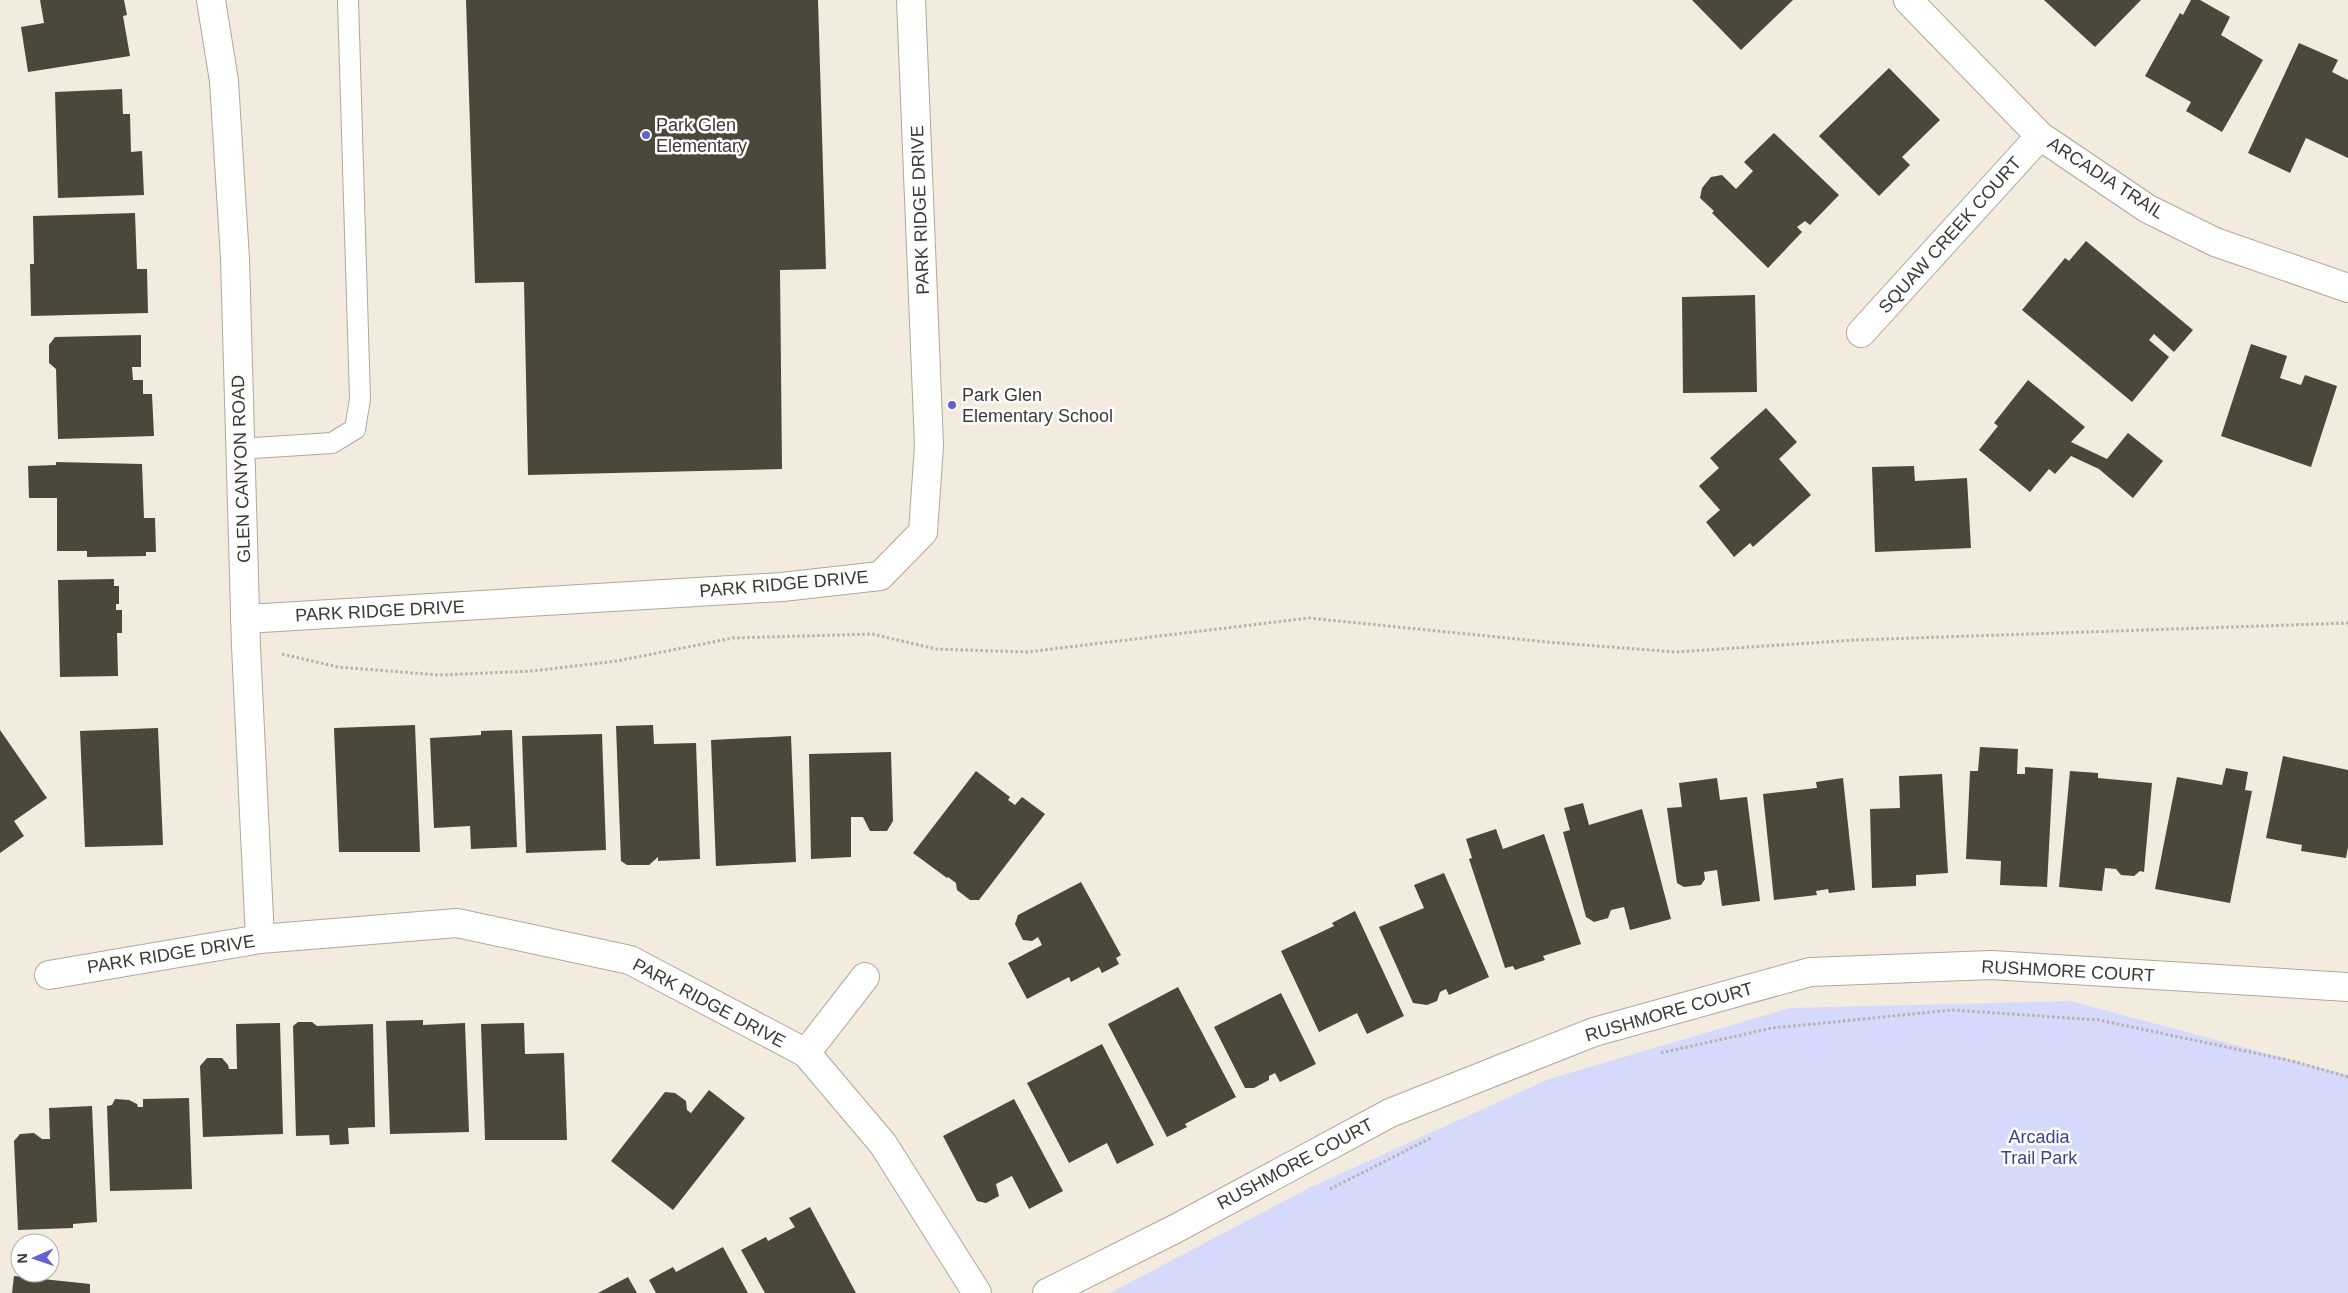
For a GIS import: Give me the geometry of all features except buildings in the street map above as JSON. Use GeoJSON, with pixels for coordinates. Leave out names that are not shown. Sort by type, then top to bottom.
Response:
{"type":"FeatureCollection","features":[{"type":"Feature","properties":{"kind":"street","name":"GLEN CANYON ROAD"},"geometry":{"type":"LineString","coordinates":[[211,0],[224,80],[235,259],[245,619],[260,939]]}},
{"type":"Feature","properties":{"kind":"street","name":"PARK RIDGE DRIVE"},"geometry":{"type":"LineString","coordinates":[[245,619],[782,587],[880,576],[923,532],[929,446],[911,0]]}},
{"type":"Feature","properties":{"kind":"street","name":"ARCADIA TRAIL"},"geometry":{"type":"LineString","coordinates":[[1908,0],[2040,136],[2148,210],[2215,242],[2348,288]]}},
{"type":"Feature","properties":{"kind":"street","name":"SQUAW CREEK COURT"},"geometry":{"type":"LineString","coordinates":[[1860,333],[2040,136]]}},
{"type":"Feature","properties":{"kind":"street","name":"PARK RIDGE DRIVE"},"geometry":{"type":"LineString","coordinates":[[49,975],[260,939],[456,923],[630,960],[806,1054],[883,1144],[978,1293]]}},
{"type":"Feature","properties":{"kind":"street","name":"RUSHMORE COURT"},"geometry":{"type":"LineString","coordinates":[[1047,1293],[1175,1229],[1390,1113],[1594,1032],[1810,972],[1991,965],[2348,987]]}},
{"type":"Feature","properties":{"kind":"street","name":"PARK RIDGE DRIVE"},"geometry":{"type":"LineString","coordinates":[[806,1054],[865,977]]}},
{"type":"Feature","properties":{"kind":"lane"},"geometry":{"type":"LineString","coordinates":[[240,448],[332,443],[354,429],[360,399],[348,0]]}},
{"type":"Feature","properties":{"kind":"path"},"geometry":{"type":"LineString","coordinates":[[246,646],[338,667],[439,675],[533,671],[617,662],[733,638],[872,634],[936,649],[1027,652],[1309,618],[1546,642],[1676,652],[1856,640],[2348,624]]}},
{"type":"Feature","properties":{"kind":"path"},"geometry":{"type":"LineString","coordinates":[[1660,1053],[1772,1028],[1952,1010],[2099,1020],[2292,1061],[2348,1077]]}},
{"type":"Feature","properties":{"kind":"path"},"geometry":{"type":"LineString","coordinates":[[1325,1192],[1434,1136]]}},
{"type":"Feature","properties":{"kind":"green space","name":"Arcadia Trail Park"},"geometry":{"type":"Polygon","coordinates":[[[2070,1001],[2348,1075],[2348,1293],[1110,1293],[1309,1188],[1549,1079],[1790,1008],[2070,1001]]]}},
{"type":"Feature","properties":{"kind":"place","name":"Park Glen Elementary"},"geometry":{"type":"Point","coordinates":[646,135]}},
{"type":"Feature","properties":{"kind":"place","name":"Park Glen Elementary School"},"geometry":{"type":"Point","coordinates":[952,405]}}]}
